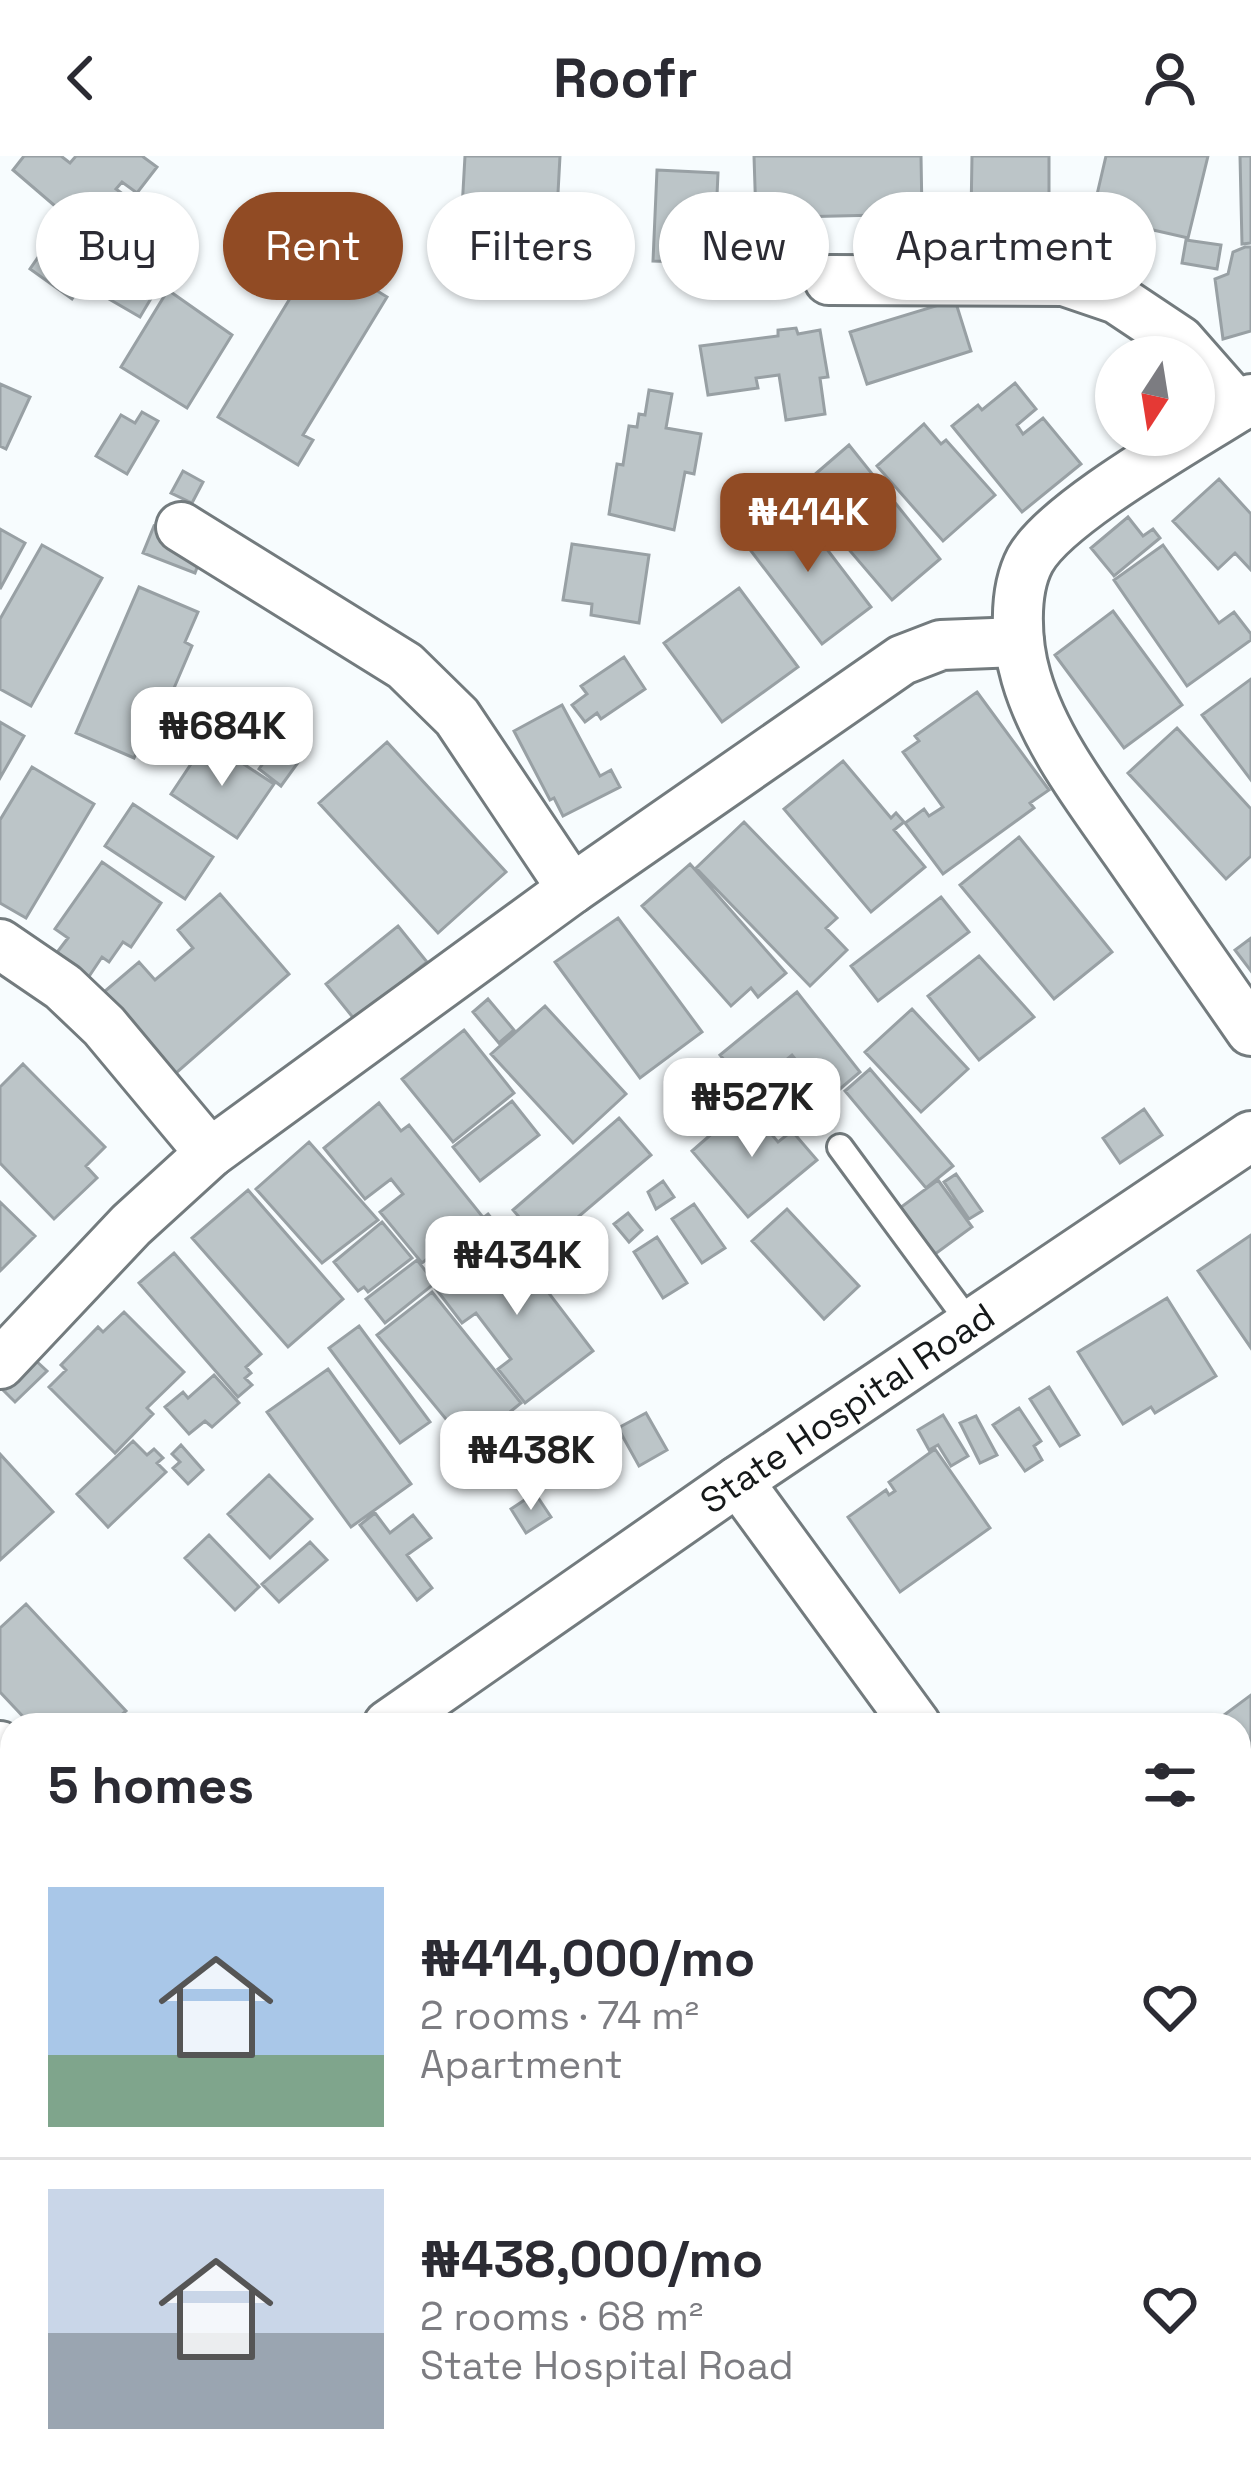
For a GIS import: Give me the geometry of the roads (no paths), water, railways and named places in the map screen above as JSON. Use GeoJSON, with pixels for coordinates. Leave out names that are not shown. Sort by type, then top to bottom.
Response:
{"type":"FeatureCollection","features":[{"type":"Feature","properties":{"kind":"street"},"geometry":{"type":"LineString","coordinates":[[829,280],[1064,281],[1117,299],[1180,340],[1244,403],[1066,520],[1030,560],[1019,598],[1019,642],[1034,698],[1082,789],[1251,1031]]}},
{"type":"Feature","properties":{"kind":"street"},"geometry":{"type":"LineString","coordinates":[[181,527],[405,666],[457,717],[572,889]]}},
{"type":"Feature","properties":{"kind":"street"},"geometry":{"type":"LineString","coordinates":[[0,1364],[131,1225],[210,1153],[572,889],[902,660],[941,645],[1019,642]]}},
{"type":"Feature","properties":{"kind":"street"},"geometry":{"type":"LineString","coordinates":[[0,944],[63,987],[104,1026],[210,1153]]}},
{"type":"Feature","properties":{"kind":"street","name":"State Hospital Road"},"geometry":{"type":"LineString","coordinates":[[405,1713],[738,1481],[1251,1136]]}},
{"type":"Feature","properties":{"kind":"street"},"geometry":{"type":"LineString","coordinates":[[738,1481],[907,1713]]}},
{"type":"Feature","properties":{"kind":"lane"},"geometry":{"type":"LineString","coordinates":[[840,1148],[970,1325]]}}]}
